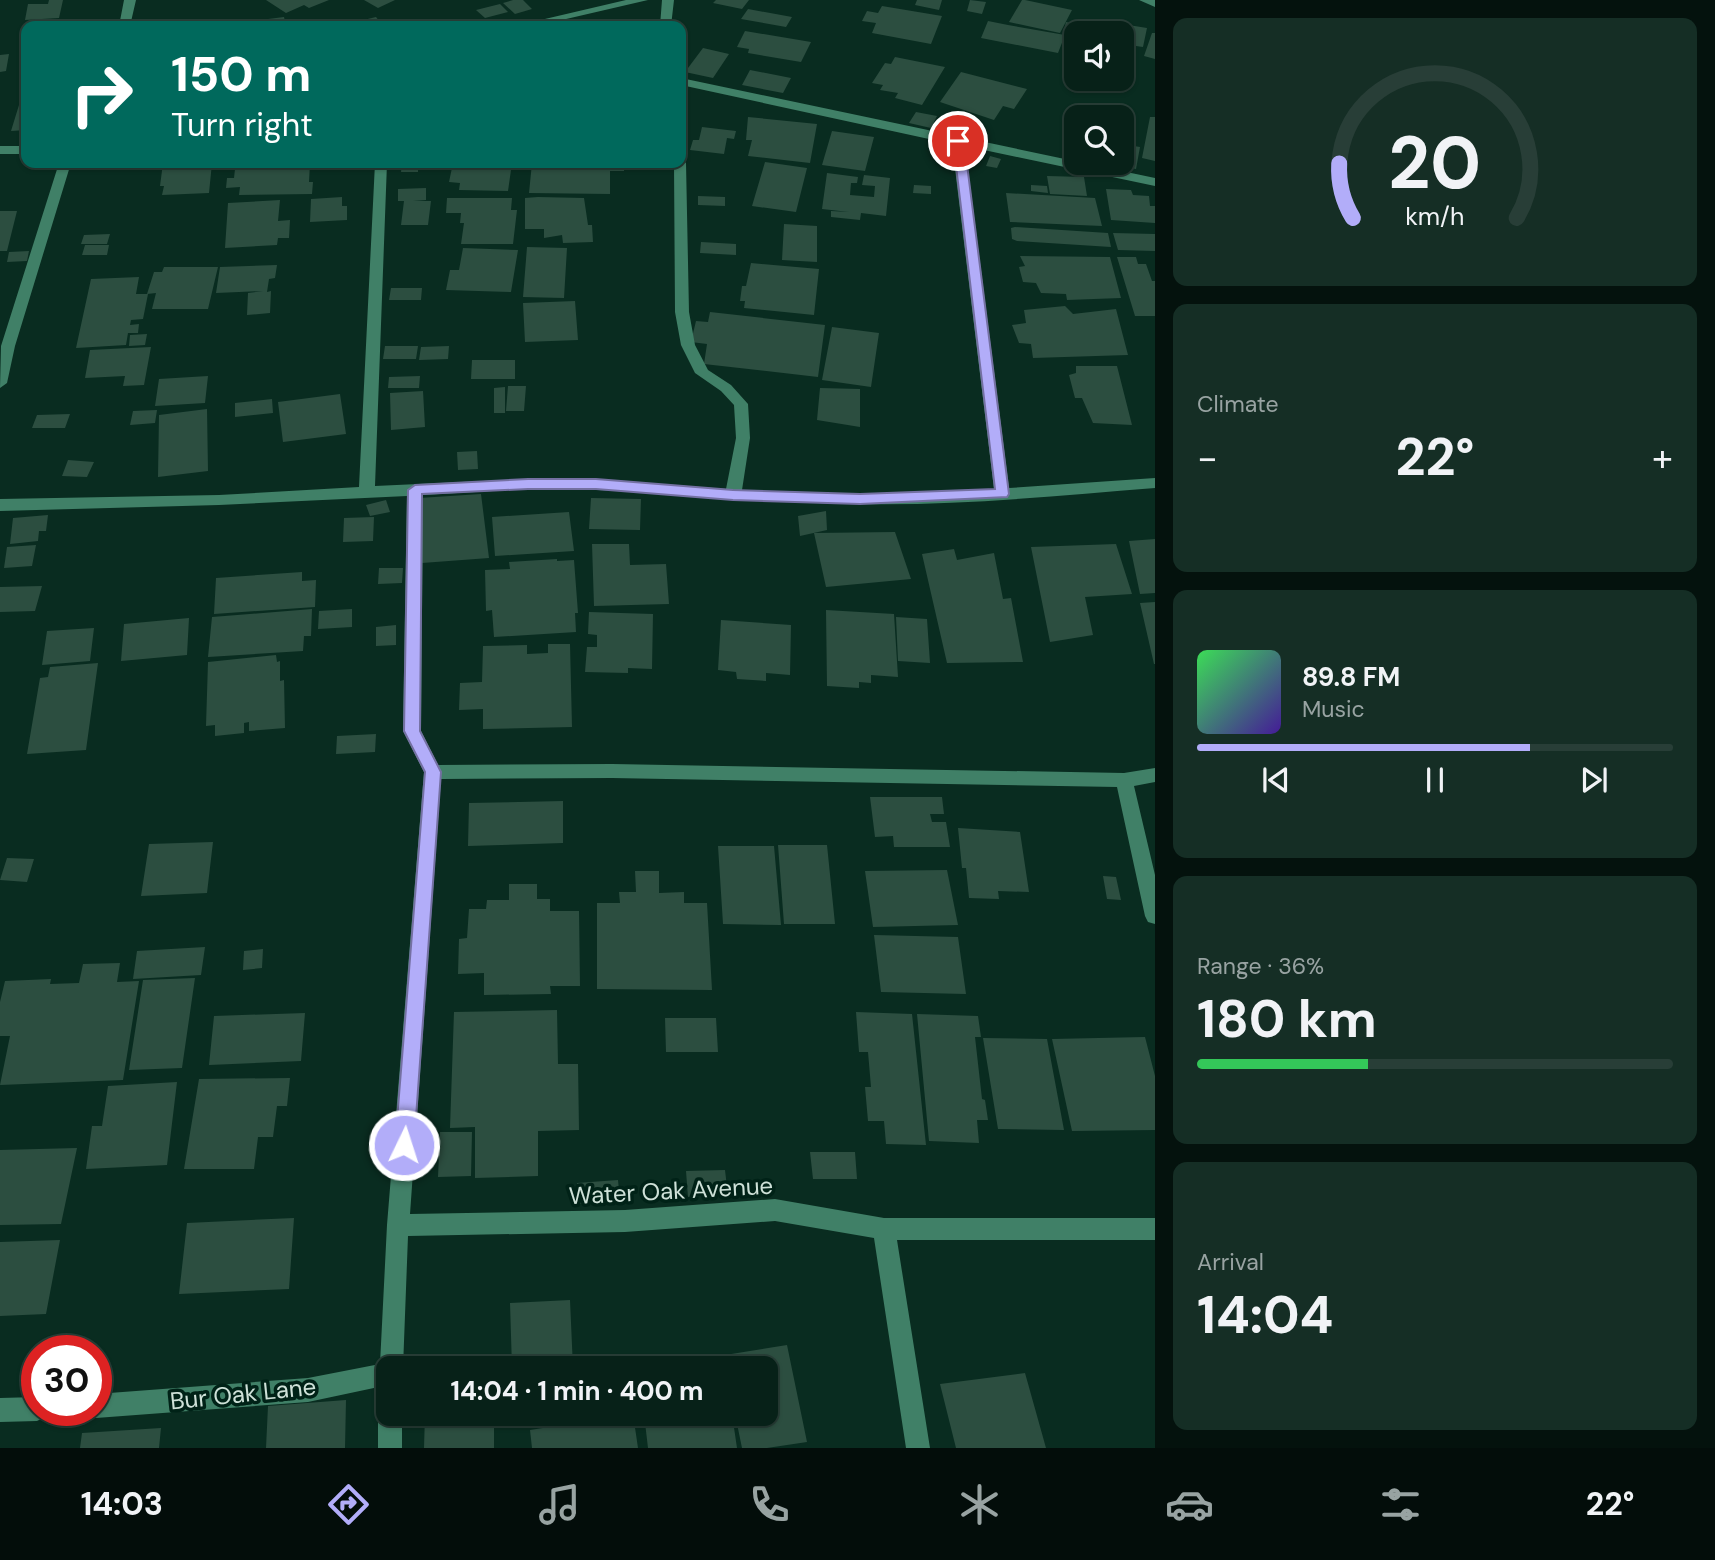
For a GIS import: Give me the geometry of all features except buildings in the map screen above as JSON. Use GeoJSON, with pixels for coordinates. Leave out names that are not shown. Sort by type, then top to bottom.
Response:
{"type":"FeatureCollection","features":[{"type":"Feature","properties":{"kind":"street"},"geometry":{"type":"LineString","coordinates":[[126,21],[131,0]]}},
{"type":"Feature","properties":{"kind":"street"},"geometry":{"type":"LineString","coordinates":[[544,21],[642,0]]}},
{"type":"Feature","properties":{"kind":"street"},"geometry":{"type":"LineString","coordinates":[[666,21],[668,0]]}},
{"type":"Feature","properties":{"kind":"street"},"geometry":{"type":"LineString","coordinates":[[1146,0],[1155,4]]}},
{"type":"Feature","properties":{"kind":"street"},"geometry":{"type":"LineString","coordinates":[[686,83],[1155,181]]}},
{"type":"Feature","properties":{"kind":"street"},"geometry":{"type":"LineString","coordinates":[[958,141],[1002,494]]}},
{"type":"Feature","properties":{"kind":"street"},"geometry":{"type":"LineString","coordinates":[[0,150],[21,150]]}},
{"type":"Feature","properties":{"kind":"street"},"geometry":{"type":"LineString","coordinates":[[0,383],[8,346],[63,168]]}},
{"type":"Feature","properties":{"kind":"street"},"geometry":{"type":"LineString","coordinates":[[367,491],[381,168]]}},
{"type":"Feature","properties":{"kind":"street"},"geometry":{"type":"LineString","coordinates":[[680,168],[682,312],[688,345],[702,373],[726,388],[741,404],[743,438],[733,495]]}},
{"type":"Feature","properties":{"kind":"street"},"geometry":{"type":"LineString","coordinates":[[0,505],[219,500],[528,484],[596,484],[733,495],[860,499],[1002,494],[1155,483]]}},
{"type":"Feature","properties":{"kind":"street"},"geometry":{"type":"LineString","coordinates":[[392,1356],[398,1225],[433,772],[412,731],[415,490]]}},
{"type":"Feature","properties":{"kind":"street"},"geometry":{"type":"LineString","coordinates":[[433,772],[612,771],[1124,780],[1155,775]]}},
{"type":"Feature","properties":{"kind":"street"},"geometry":{"type":"LineString","coordinates":[[1124,780],[1155,916]]}},
{"type":"Feature","properties":{"kind":"street","name":"Water Oak Avenue"},"geometry":{"type":"LineString","coordinates":[[398,1225],[625,1221],[775,1210],[884,1229],[1155,1229]]}},
{"type":"Feature","properties":{"kind":"street"},"geometry":{"type":"LineString","coordinates":[[884,1229],[918,1448]]}},
{"type":"Feature","properties":{"kind":"street","name":"Bur Oak Lane"},"geometry":{"type":"LineString","coordinates":[[112,1405],[308,1390],[376,1376]]}},
{"type":"Feature","properties":{"kind":"street"},"geometry":{"type":"LineString","coordinates":[[0,1410],[21,1409]]}},
{"type":"Feature","properties":{"kind":"street"},"geometry":{"type":"LineString","coordinates":[[390,1426],[390,1448]]}},
{"type":"Feature","properties":{"kind":"route"},"geometry":{"type":"LineString","coordinates":[[404,1145],[433,772],[412,731],[415,490],[528,484],[596,484],[733,495],[860,499],[1002,494],[958,141]]}}]}
